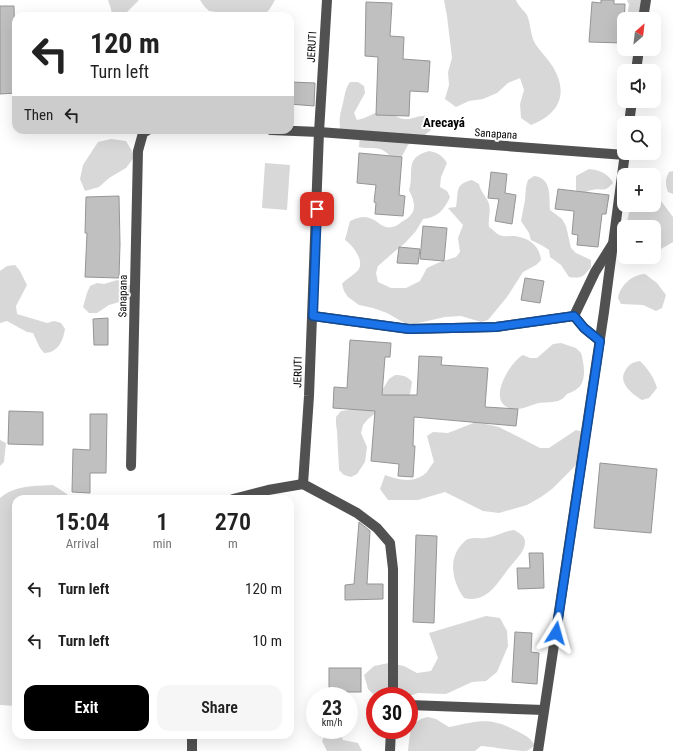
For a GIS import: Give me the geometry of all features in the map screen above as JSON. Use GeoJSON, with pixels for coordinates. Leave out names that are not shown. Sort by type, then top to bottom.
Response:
{"type":"FeatureCollection","features":[{"type":"Feature","properties":{"kind":"street","name":"JERUTI"},"geometry":{"type":"LineString","coordinates":[[303,484],[313,316],[319,132],[327,0]]}},
{"type":"Feature","properties":{"kind":"street"},"geometry":{"type":"LineString","coordinates":[[645,12],[646,0]]}},
{"type":"Feature","properties":{"kind":"street","name":"Sanapana"},"geometry":{"type":"LineString","coordinates":[[294,131],[617,153]]}},
{"type":"Feature","properties":{"kind":"street","name":"Sanapana"},"geometry":{"type":"LineString","coordinates":[[131,466],[138,151],[143,134]]}},
{"type":"Feature","properties":{"kind":"street"},"geometry":{"type":"LineString","coordinates":[[538,751],[600,341],[624,160]]}},
{"type":"Feature","properties":{"kind":"street"},"geometry":{"type":"LineString","coordinates":[[574,316],[594,272],[613,244]]}},
{"type":"Feature","properties":{"kind":"street"},"geometry":{"type":"LineString","coordinates":[[313,316],[409,329],[496,327],[574,316]]}},
{"type":"Feature","properties":{"kind":"street"},"geometry":{"type":"LineString","coordinates":[[574,316],[584,328],[600,341]]}},
{"type":"Feature","properties":{"kind":"street"},"geometry":{"type":"LineString","coordinates":[[249,495],[303,484],[357,513],[377,528],[390,543],[393,569],[393,687]]}},
{"type":"Feature","properties":{"kind":"street"},"geometry":{"type":"LineString","coordinates":[[418,705],[544,710]]}},
{"type":"Feature","properties":{"kind":"street"},"geometry":{"type":"LineString","coordinates":[[192,739],[192,751]]}},
{"type":"Feature","properties":{"kind":"street"},"geometry":{"type":"LineString","coordinates":[[390,751],[391,739]]}},
{"type":"Feature","properties":{"kind":"shaded area"},"geometry":{"type":"Polygon","coordinates":[[[108,0],[139,0],[127,12],[111,12],[108,0]]]}},
{"type":"Feature","properties":{"kind":"shaded area"},"geometry":{"type":"Polygon","coordinates":[[[200,0],[275,0],[267,12],[216,12],[209,11],[200,0]]]}},
{"type":"Feature","properties":{"kind":"shaded area"},"geometry":{"type":"Polygon","coordinates":[[[444,0],[516,0],[527,15],[534,41],[553,67],[558,77],[560,94],[558,102],[548,115],[531,125],[521,118],[520,104],[524,90],[520,78],[508,83],[497,93],[483,99],[469,101],[456,107],[445,99],[449,85],[448,72],[452,58],[444,0]]]}},
{"type":"Feature","properties":{"kind":"shaded area"},"geometry":{"type":"Polygon","coordinates":[[[627,0],[648,0],[647,12],[628,12],[629,4],[627,0]]]}},
{"type":"Feature","properties":{"kind":"shaded area"},"geometry":{"type":"Polygon","coordinates":[[[350,82],[358,82],[364,86],[365,93],[354,113],[357,120],[384,111],[402,119],[427,116],[431,122],[431,130],[420,139],[413,141],[408,145],[401,158],[391,156],[380,149],[359,147],[360,133],[340,129],[340,113],[346,90],[350,82]]]}},
{"type":"Feature","properties":{"kind":"shaded area"},"geometry":{"type":"Polygon","coordinates":[[[111,139],[126,141],[135,156],[126,168],[109,178],[99,187],[85,191],[80,179],[83,165],[98,142],[111,139]]]}},
{"type":"Feature","properties":{"kind":"shaded area"},"geometry":{"type":"Polygon","coordinates":[[[429,151],[440,155],[447,163],[441,177],[440,187],[447,191],[450,197],[440,212],[432,217],[423,219],[416,231],[405,243],[378,266],[376,273],[378,282],[391,288],[406,288],[420,281],[427,268],[456,257],[460,252],[458,238],[463,225],[448,208],[456,207],[458,189],[462,184],[472,180],[479,184],[489,204],[489,227],[499,235],[520,237],[529,241],[536,247],[541,260],[536,265],[523,272],[507,297],[488,320],[481,322],[461,316],[445,317],[414,324],[406,324],[387,313],[359,305],[348,297],[344,291],[342,284],[358,271],[360,265],[359,257],[351,245],[345,240],[350,221],[365,217],[371,218],[387,227],[395,226],[408,218],[414,208],[409,190],[413,162],[421,154],[429,151]]]}},
{"type":"Feature","properties":{"kind":"shaded area"},"geometry":{"type":"Polygon","coordinates":[[[265,163],[290,165],[287,210],[262,208],[265,163]]]}},
{"type":"Feature","properties":{"kind":"shaded area"},"geometry":{"type":"Polygon","coordinates":[[[589,169],[604,173],[613,183],[605,189],[590,190],[580,196],[576,190],[576,176],[589,169]]]}},
{"type":"Feature","properties":{"kind":"shaded area"},"geometry":{"type":"Polygon","coordinates":[[[673,171],[673,194],[668,192],[666,182],[669,172],[673,171]]]}},
{"type":"Feature","properties":{"kind":"shaded area"},"geometry":{"type":"Polygon","coordinates":[[[534,176],[540,177],[547,184],[550,210],[562,219],[566,226],[571,248],[576,253],[591,260],[591,267],[580,277],[569,277],[561,265],[550,257],[549,250],[531,240],[529,233],[521,221],[528,180],[534,176]]]}},
{"type":"Feature","properties":{"kind":"shaded area"},"geometry":{"type":"Polygon","coordinates":[[[661,201],[673,217],[673,242],[661,249],[661,220],[628,220],[629,213],[661,212],[661,201]]]}},
{"type":"Feature","properties":{"kind":"shaded area"},"geometry":{"type":"Polygon","coordinates":[[[15,265],[20,271],[27,285],[16,306],[17,314],[47,323],[54,321],[61,323],[65,329],[59,346],[53,351],[44,353],[33,333],[27,332],[7,321],[0,323],[0,271],[7,266],[15,265]]]}},
{"type":"Feature","properties":{"kind":"shaded area"},"geometry":{"type":"Polygon","coordinates":[[[645,274],[657,283],[666,295],[662,308],[656,311],[643,305],[621,304],[618,298],[621,289],[627,282],[635,276],[645,274]]]}},
{"type":"Feature","properties":{"kind":"shaded area"},"geometry":{"type":"Polygon","coordinates":[[[117,280],[130,285],[130,299],[109,305],[97,313],[89,313],[83,307],[90,286],[97,283],[104,284],[117,280]]]}},
{"type":"Feature","properties":{"kind":"shaded area"},"geometry":{"type":"Polygon","coordinates":[[[561,343],[576,348],[581,353],[584,376],[581,385],[561,400],[555,402],[539,403],[516,409],[509,408],[503,404],[500,397],[500,390],[512,365],[523,355],[530,358],[537,358],[553,344],[561,343]]]}},
{"type":"Feature","properties":{"kind":"shaded area"},"geometry":{"type":"Polygon","coordinates":[[[640,361],[650,373],[657,388],[649,398],[642,400],[627,388],[623,380],[623,375],[628,367],[633,363],[640,361]]]}},
{"type":"Feature","properties":{"kind":"shaded area"},"geometry":{"type":"Polygon","coordinates":[[[395,375],[409,378],[412,382],[410,394],[405,399],[385,406],[368,419],[363,425],[361,433],[367,447],[365,462],[357,474],[351,477],[344,475],[339,470],[336,417],[341,411],[357,409],[381,392],[389,379],[395,375]]]}},
{"type":"Feature","properties":{"kind":"shaded area"},"geometry":{"type":"Polygon","coordinates":[[[476,422],[499,427],[540,448],[549,448],[576,430],[584,432],[590,447],[587,454],[552,489],[541,497],[527,505],[499,513],[483,511],[445,492],[418,500],[388,500],[380,489],[385,475],[412,480],[427,472],[434,462],[427,436],[433,432],[448,433],[476,422]]]}},
{"type":"Feature","properties":{"kind":"shaded area"},"geometry":{"type":"Polygon","coordinates":[[[0,440],[6,443],[4,462],[0,466],[0,440]]]}},
{"type":"Feature","properties":{"kind":"shaded area"},"geometry":{"type":"Polygon","coordinates":[[[53,485],[67,495],[12,495],[12,706],[0,705],[0,498],[18,488],[53,485]]]}},
{"type":"Feature","properties":{"kind":"shaded area"},"geometry":{"type":"Polygon","coordinates":[[[514,530],[523,536],[525,541],[522,552],[498,583],[484,596],[471,599],[464,598],[454,577],[453,570],[453,562],[459,548],[466,540],[469,539],[489,537],[514,530]]]}},
{"type":"Feature","properties":{"kind":"shaded area"},"geometry":{"type":"Polygon","coordinates":[[[486,616],[500,618],[507,631],[508,646],[497,672],[486,681],[472,682],[446,694],[418,693],[418,687],[367,687],[364,675],[374,666],[389,663],[404,666],[417,673],[431,671],[438,658],[429,633],[486,616]]]}},
{"type":"Feature","properties":{"kind":"shaded area"},"geometry":{"type":"Polygon","coordinates":[[[428,717],[436,719],[449,727],[484,721],[492,722],[509,727],[519,732],[532,741],[535,746],[526,751],[481,746],[475,751],[408,751],[409,739],[418,739],[418,721],[428,717]]]}},
{"type":"Feature","properties":{"kind":"shaded area"},"geometry":{"type":"Polygon","coordinates":[[[323,739],[343,739],[358,743],[362,751],[327,751],[322,741],[323,739]]]}},
{"type":"Feature","properties":{"kind":"building"},"geometry":{"type":"Polygon","coordinates":[[[601,0],[614,0],[614,4],[625,4],[625,12],[617,12],[617,43],[589,42],[592,2],[601,3],[601,0]]]}},
{"type":"Feature","properties":{"kind":"building"},"geometry":{"type":"Polygon","coordinates":[[[366,2],[392,3],[390,36],[404,37],[403,59],[430,61],[428,92],[410,91],[409,116],[376,115],[378,57],[365,56],[366,2]]]}},
{"type":"Feature","properties":{"kind":"building"},"geometry":{"type":"Polygon","coordinates":[[[0,6],[14,6],[14,12],[12,12],[12,93],[0,94],[0,6]]]}},
{"type":"Feature","properties":{"kind":"building"},"geometry":{"type":"Polygon","coordinates":[[[294,82],[315,83],[314,106],[294,104],[294,82]]]}},
{"type":"Feature","properties":{"kind":"building"},"geometry":{"type":"Polygon","coordinates":[[[359,153],[402,157],[399,195],[405,196],[403,216],[375,214],[376,203],[374,202],[376,185],[357,183],[359,153]]]}},
{"type":"Feature","properties":{"kind":"building"},"geometry":{"type":"Polygon","coordinates":[[[491,172],[507,174],[505,193],[516,195],[512,224],[495,221],[499,199],[488,198],[491,172]]]}},
{"type":"Feature","properties":{"kind":"building"},"geometry":{"type":"Polygon","coordinates":[[[558,189],[609,195],[606,214],[602,214],[598,247],[577,245],[578,235],[572,234],[574,211],[555,209],[558,189]]]}},
{"type":"Feature","properties":{"kind":"building"},"geometry":{"type":"Polygon","coordinates":[[[119,196],[119,278],[85,277],[87,233],[85,233],[86,197],[119,196]]]}},
{"type":"Feature","properties":{"kind":"building"},"geometry":{"type":"Polygon","coordinates":[[[423,226],[447,228],[444,261],[420,259],[423,226]]]}},
{"type":"Feature","properties":{"kind":"building"},"geometry":{"type":"Polygon","coordinates":[[[399,247],[420,249],[418,264],[397,263],[399,247]]]}},
{"type":"Feature","properties":{"kind":"building"},"geometry":{"type":"Polygon","coordinates":[[[525,278],[544,281],[540,303],[521,300],[525,278]]]}},
{"type":"Feature","properties":{"kind":"building"},"geometry":{"type":"Polygon","coordinates":[[[108,318],[108,345],[94,345],[93,319],[108,318]]]}},
{"type":"Feature","properties":{"kind":"building"},"geometry":{"type":"Polygon","coordinates":[[[350,340],[391,343],[390,357],[385,357],[382,395],[417,395],[419,356],[442,357],[441,365],[488,368],[485,407],[518,409],[516,426],[414,417],[413,446],[415,446],[413,477],[398,476],[399,464],[371,461],[375,411],[333,408],[334,387],[347,388],[350,340]]]}},
{"type":"Feature","properties":{"kind":"building"},"geometry":{"type":"Polygon","coordinates":[[[9,411],[43,412],[43,445],[8,444],[9,411]]]}},
{"type":"Feature","properties":{"kind":"building"},"geometry":{"type":"Polygon","coordinates":[[[90,414],[107,414],[106,473],[90,473],[90,493],[72,492],[73,449],[90,450],[90,414]]]}},
{"type":"Feature","properties":{"kind":"building"},"geometry":{"type":"Polygon","coordinates":[[[600,463],[657,469],[651,533],[594,528],[600,463]]]}},
{"type":"Feature","properties":{"kind":"building"},"geometry":{"type":"Polygon","coordinates":[[[359,522],[370,531],[367,584],[383,584],[383,599],[345,600],[345,585],[354,584],[359,522]]]}},
{"type":"Feature","properties":{"kind":"building"},"geometry":{"type":"Polygon","coordinates":[[[416,535],[437,536],[434,623],[413,622],[416,535]]]}},
{"type":"Feature","properties":{"kind":"building"},"geometry":{"type":"Polygon","coordinates":[[[529,553],[543,553],[544,588],[518,589],[517,568],[530,568],[529,553]]]}},
{"type":"Feature","properties":{"kind":"building"},"geometry":{"type":"Polygon","coordinates":[[[515,632],[532,633],[531,652],[539,653],[537,684],[512,682],[515,632]]]}},
{"type":"Feature","properties":{"kind":"building"},"geometry":{"type":"Polygon","coordinates":[[[329,668],[361,668],[361,692],[358,692],[358,687],[329,687],[329,668]]]}},
{"type":"Feature","properties":{"kind":"district","name":"Arecayá"},"geometry":{"type":"Point","coordinates":[444,122]}},
{"type":"Feature","properties":{"kind":"route"},"geometry":{"type":"LineString","coordinates":[[317,209],[313,316],[409,329],[496,327],[574,316],[584,328],[600,341],[556,633]]}}]}
